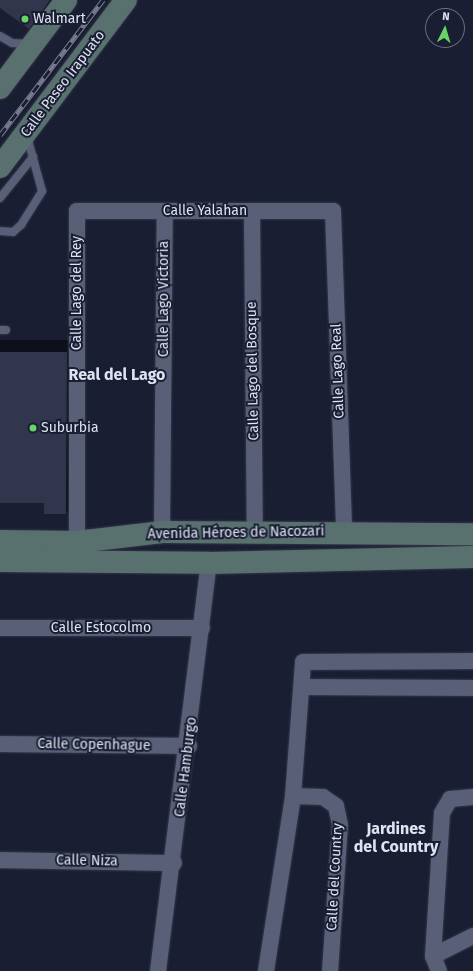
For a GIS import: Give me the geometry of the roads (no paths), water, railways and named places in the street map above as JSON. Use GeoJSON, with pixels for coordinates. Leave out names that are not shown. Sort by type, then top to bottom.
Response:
{"type":"FeatureCollection","features":[{"type":"Feature","properties":{"kind":"main road"},"geometry":{"type":"LineString","coordinates":[[0,88],[66,0]]}},
{"type":"Feature","properties":{"kind":"main road","name":"Calle Paseo Irapuato"},"geometry":{"type":"LineString","coordinates":[[0,167],[126,0]]}},
{"type":"Feature","properties":{"kind":"main road","name":"Avenida Héroes de Nacozari"},"geometry":{"type":"LineString","coordinates":[[0,541],[77,542],[162,532],[344,531],[473,534]]}},
{"type":"Feature","properties":{"kind":"main road","name":"Avenida Héroes de Nacozari"},"geometry":{"type":"LineString","coordinates":[[0,561],[209,563],[473,557]]}},
{"type":"Feature","properties":{"kind":"street","name":"Calle Yalahan"},"geometry":{"type":"LineString","coordinates":[[77,211],[333,211]]}},
{"type":"Feature","properties":{"kind":"street","name":"Calle Lago del Rey"},"geometry":{"type":"LineString","coordinates":[[77,211],[77,542]]}},
{"type":"Feature","properties":{"kind":"street","name":"Calle Lago Victoria"},"geometry":{"type":"LineString","coordinates":[[162,532],[165,211]]}},
{"type":"Feature","properties":{"kind":"street","name":"Calle Lago del Bosque"},"geometry":{"type":"LineString","coordinates":[[252,211],[255,531]]}},
{"type":"Feature","properties":{"kind":"street","name":"Calle Lago Real"},"geometry":{"type":"LineString","coordinates":[[333,211],[344,531]]}},
{"type":"Feature","properties":{"kind":"street","name":"Calle Hamburgo"},"geometry":{"type":"LineString","coordinates":[[158,971],[189,746],[209,563]]}},
{"type":"Feature","properties":{"kind":"street","name":"Calle Estocolmo"},"geometry":{"type":"LineString","coordinates":[[0,628],[202,628]]}},
{"type":"Feature","properties":{"kind":"street"},"geometry":{"type":"LineString","coordinates":[[266,971],[293,796],[303,687],[303,662],[473,661]]}},
{"type":"Feature","properties":{"kind":"street"},"geometry":{"type":"LineString","coordinates":[[303,687],[473,688]]}},
{"type":"Feature","properties":{"kind":"street","name":"Calle Copenhague"},"geometry":{"type":"LineString","coordinates":[[0,744],[189,746]]}},
{"type":"Feature","properties":{"kind":"street","name":"Calle del Country"},"geometry":{"type":"LineString","coordinates":[[293,796],[323,797],[336,806],[340,825],[330,971]]}},
{"type":"Feature","properties":{"kind":"street"},"geometry":{"type":"LineString","coordinates":[[439,971],[433,956],[442,813],[450,799],[473,797]]}},
{"type":"Feature","properties":{"kind":"street","name":"Calle Niza"},"geometry":{"type":"LineString","coordinates":[[0,860],[174,863]]}},
{"type":"Feature","properties":{"kind":"street"},"geometry":{"type":"LineString","coordinates":[[433,956],[473,936]]}},
{"type":"Feature","properties":{"kind":"lane"},"geometry":{"type":"LineString","coordinates":[[1,38],[23,45],[34,43]]}},
{"type":"Feature","properties":{"kind":"lane"},"geometry":{"type":"LineString","coordinates":[[0,231],[13,232],[21,225],[42,191],[26,132]]}},
{"type":"Feature","properties":{"kind":"lane"},"geometry":{"type":"LineString","coordinates":[[0,198],[32,156]]}},
{"type":"Feature","properties":{"kind":"railway"},"geometry":{"type":"LineString","coordinates":[[0,135],[103,0]]}},
{"type":"Feature","properties":{"kind":"place","name":"Walmart"},"geometry":{"type":"Point","coordinates":[25,19]}},
{"type":"Feature","properties":{"kind":"place","name":"Suburbia"},"geometry":{"type":"Point","coordinates":[33,428]}},
{"type":"Feature","properties":{"kind":"district","name":"Real del Lago"},"geometry":{"type":"Point","coordinates":[117,375]}},
{"type":"Feature","properties":{"kind":"district","name":"Jardines del Country"},"geometry":{"type":"Point","coordinates":[396,838]}}]}
